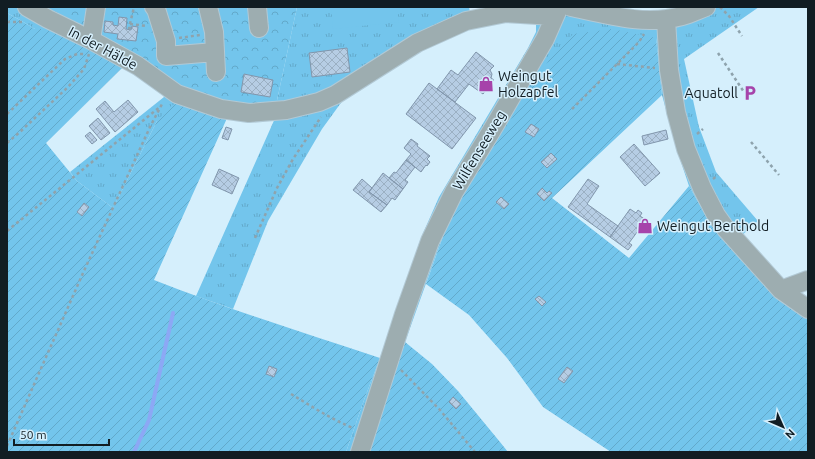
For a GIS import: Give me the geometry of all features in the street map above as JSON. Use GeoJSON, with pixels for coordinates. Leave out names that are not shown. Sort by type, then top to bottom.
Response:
{"type":"FeatureCollection","features":[{"type":"Feature","properties":{"kind":"street","name":"In der Hälde"},"geometry":{"type":"LineString","coordinates":[[27,7],[90,47],[138,66],[177,94],[221,109],[249,113],[286,110]]}},
{"type":"Feature","properties":{"kind":"street"},"geometry":{"type":"LineString","coordinates":[[90,47],[96,7]]}},
{"type":"Feature","properties":{"kind":"street"},"geometry":{"type":"LineString","coordinates":[[154,7],[156,9],[166,41],[166,56],[215,52]]}},
{"type":"Feature","properties":{"kind":"street"},"geometry":{"type":"LineString","coordinates":[[208,7],[214,32],[216,72]]}},
{"type":"Feature","properties":{"kind":"street"},"geometry":{"type":"LineString","coordinates":[[257,7],[260,28]]}},
{"type":"Feature","properties":{"kind":"street"},"geometry":{"type":"LineString","coordinates":[[572,7],[624,18],[658,20],[683,16],[706,7]]}},
{"type":"Feature","properties":{"kind":"street","name":"Wilfenseeweg"},"geometry":{"type":"LineString","coordinates":[[286,110],[319,102],[335,95],[417,43],[466,21],[506,13],[557,12],[545,39],[454,192],[430,241],[389,359],[360,452]]}},
{"type":"Feature","properties":{"kind":"street"},"geometry":{"type":"LineString","coordinates":[[658,20],[676,112],[686,149],[702,188],[716,215],[726,229],[781,290],[808,309]]}},
{"type":"Feature","properties":{"kind":"street"},"geometry":{"type":"LineString","coordinates":[[781,290],[808,280]]}},
{"type":"Feature","properties":{"kind":"path"},"geometry":{"type":"LineString","coordinates":[[134,7],[129,27],[152,27]]}},
{"type":"Feature","properties":{"kind":"path"},"geometry":{"type":"LineString","coordinates":[[720,7],[734,22],[742,36]]}},
{"type":"Feature","properties":{"kind":"path"},"geometry":{"type":"LineString","coordinates":[[572,109],[658,20]]}},
{"type":"Feature","properties":{"kind":"path"},"geometry":{"type":"LineString","coordinates":[[166,41],[214,32]]}},
{"type":"Feature","properties":{"kind":"path"},"geometry":{"type":"LineString","coordinates":[[7,114],[65,59],[90,47]]}},
{"type":"Feature","properties":{"kind":"path"},"geometry":{"type":"LineString","coordinates":[[7,143],[62,92],[84,68],[90,47]]}},
{"type":"Feature","properties":{"kind":"path"},"geometry":{"type":"LineString","coordinates":[[718,53],[744,92]]}},
{"type":"Feature","properties":{"kind":"path"},"geometry":{"type":"LineString","coordinates":[[617,64],[669,70]]}},
{"type":"Feature","properties":{"kind":"path"},"geometry":{"type":"LineString","coordinates":[[7,230],[162,104],[177,94]]}},
{"type":"Feature","properties":{"kind":"path"},"geometry":{"type":"LineString","coordinates":[[255,238],[293,159],[335,95]]}},
{"type":"Feature","properties":{"kind":"path"},"geometry":{"type":"LineString","coordinates":[[7,446],[90,259],[162,104]]}},
{"type":"Feature","properties":{"kind":"path"},"geometry":{"type":"LineString","coordinates":[[751,142],[779,175]]}},
{"type":"Feature","properties":{"kind":"path"},"geometry":{"type":"LineString","coordinates":[[389,359],[440,410],[475,452]]}},
{"type":"Feature","properties":{"kind":"path"},"geometry":{"type":"LineString","coordinates":[[291,394],[341,423],[367,432]]}},
{"type":"Feature","properties":{"kind":"green space"},"geometry":{"type":"Polygon","coordinates":[[[7,7],[36,7],[276,105],[297,7],[469,7],[470,12],[654,13],[683,7],[759,7],[684,59],[699,127],[716,172],[758,221],[740,237],[782,279],[808,298],[808,320],[776,295],[738,257],[709,221],[689,186],[677,150],[662,95],[656,38],[452,211],[405,342],[369,452],[346,452],[421,238],[439,197],[528,48],[536,32],[536,24],[529,21],[512,18],[466,26],[419,47],[343,100],[322,129],[268,221],[233,309],[196,296],[276,116],[157,121],[113,208],[77,181],[70,172],[164,97],[163,93],[124,66],[55,29],[35,29],[7,13],[7,7]]]}},
{"type":"Feature","properties":{"kind":"green space"},"geometry":{"type":"Polygon","coordinates":[[[36,7],[297,7],[276,105],[231,106],[194,95],[36,7]]]}},
{"type":"Feature","properties":{"kind":"green space"},"geometry":{"type":"Polygon","coordinates":[[[331,7],[397,7],[399,22],[333,29],[331,7]]]}},
{"type":"Feature","properties":{"kind":"green space"},"geometry":{"type":"Polygon","coordinates":[[[7,13],[35,29],[55,29],[124,66],[46,143],[77,181],[113,208],[157,121],[172,105],[185,102],[228,116],[154,280],[238,311],[380,358],[346,452],[7,452],[7,13]]]}},
{"type":"Feature","properties":{"kind":"green space"},"geometry":{"type":"Polygon","coordinates":[[[612,29],[656,38],[662,95],[552,198],[629,258],[689,186],[709,221],[738,257],[776,295],[808,320],[808,452],[611,452],[543,407],[507,358],[469,315],[426,284],[452,211],[551,57],[573,34],[612,29]]]}},
{"type":"Feature","properties":{"kind":"green space"},"geometry":{"type":"Polygon","coordinates":[[[405,342],[432,364],[458,391],[508,452],[369,452],[405,342]]]}},
{"type":"Feature","properties":{"kind":"building"},"geometry":{"type":"Polygon","coordinates":[[[119,17],[127,18],[126,29],[131,30],[132,26],[138,27],[136,41],[117,39],[118,34],[104,32],[105,21],[113,22],[113,25],[118,26],[119,17]]]}},
{"type":"Feature","properties":{"kind":"building"},"geometry":{"type":"Polygon","coordinates":[[[347,48],[350,72],[312,77],[309,53],[347,48]]]}},
{"type":"Feature","properties":{"kind":"building"},"geometry":{"type":"Polygon","coordinates":[[[476,52],[494,66],[490,70],[492,74],[491,78],[494,80],[483,94],[469,84],[455,102],[437,89],[451,70],[458,75],[476,52]]]}},
{"type":"Feature","properties":{"kind":"building"},"geometry":{"type":"Polygon","coordinates":[[[244,74],[273,80],[270,97],[241,92],[244,74]]]}},
{"type":"Feature","properties":{"kind":"building"},"geometry":{"type":"Polygon","coordinates":[[[429,83],[476,118],[452,149],[406,114],[429,83]]]}},
{"type":"Feature","properties":{"kind":"building"},"geometry":{"type":"Polygon","coordinates":[[[128,100],[138,112],[115,132],[96,109],[105,101],[114,112],[128,100]]]}},
{"type":"Feature","properties":{"kind":"building"},"geometry":{"type":"Polygon","coordinates":[[[98,118],[110,133],[101,140],[89,126],[98,118]]]}},
{"type":"Feature","properties":{"kind":"building"},"geometry":{"type":"Polygon","coordinates":[[[531,124],[539,129],[534,137],[525,132],[531,124]]]}},
{"type":"Feature","properties":{"kind":"building"},"geometry":{"type":"Polygon","coordinates":[[[226,127],[232,129],[228,140],[222,138],[226,127]]]}},
{"type":"Feature","properties":{"kind":"building"},"geometry":{"type":"Polygon","coordinates":[[[666,130],[668,139],[644,145],[642,136],[666,130]]]}},
{"type":"Feature","properties":{"kind":"building"},"geometry":{"type":"Polygon","coordinates":[[[90,132],[97,140],[92,144],[85,136],[90,132]]]}},
{"type":"Feature","properties":{"kind":"building"},"geometry":{"type":"Polygon","coordinates":[[[411,139],[418,144],[417,146],[430,156],[427,159],[430,162],[421,172],[406,160],[411,154],[404,148],[411,139]]]}},
{"type":"Feature","properties":{"kind":"building"},"geometry":{"type":"Polygon","coordinates":[[[634,144],[660,173],[645,186],[620,157],[634,144]]]}},
{"type":"Feature","properties":{"kind":"building"},"geometry":{"type":"Polygon","coordinates":[[[551,153],[557,159],[547,168],[541,162],[551,153]]]}},
{"type":"Feature","properties":{"kind":"building"},"geometry":{"type":"Polygon","coordinates":[[[406,160],[415,167],[405,180],[408,182],[403,189],[389,178],[394,172],[396,173],[406,160]]]}},
{"type":"Feature","properties":{"kind":"building"},"geometry":{"type":"Polygon","coordinates":[[[219,169],[239,178],[232,194],[212,185],[219,169]]]}},
{"type":"Feature","properties":{"kind":"building"},"geometry":{"type":"Polygon","coordinates":[[[383,173],[403,189],[395,200],[392,198],[387,205],[369,192],[383,173]]]}},
{"type":"Feature","properties":{"kind":"building"},"geometry":{"type":"Polygon","coordinates":[[[362,179],[372,188],[369,192],[387,205],[381,212],[353,190],[362,179]]]}},
{"type":"Feature","properties":{"kind":"building"},"geometry":{"type":"Polygon","coordinates":[[[588,179],[599,186],[587,204],[618,226],[610,237],[568,207],[588,179]]]}},
{"type":"Feature","properties":{"kind":"building"},"geometry":{"type":"Polygon","coordinates":[[[542,188],[547,193],[549,191],[552,193],[544,201],[537,194],[542,188]]]}},
{"type":"Feature","properties":{"kind":"building"},"geometry":{"type":"Polygon","coordinates":[[[501,197],[509,204],[504,209],[496,202],[501,197]]]}},
{"type":"Feature","properties":{"kind":"building"},"geometry":{"type":"Polygon","coordinates":[[[84,203],[89,207],[82,216],[77,212],[84,203]]]}},
{"type":"Feature","properties":{"kind":"building"},"geometry":{"type":"Polygon","coordinates":[[[630,209],[636,213],[638,210],[642,213],[640,216],[646,220],[629,243],[632,245],[628,250],[610,237],[630,209]]]}},
{"type":"Feature","properties":{"kind":"building"},"geometry":{"type":"Polygon","coordinates":[[[539,296],[546,302],[542,306],[535,299],[539,296]]]}},
{"type":"Feature","properties":{"kind":"building"},"geometry":{"type":"Polygon","coordinates":[[[269,366],[277,369],[274,377],[266,374],[269,366]]]}},
{"type":"Feature","properties":{"kind":"building"},"geometry":{"type":"Polygon","coordinates":[[[567,367],[573,371],[564,383],[558,379],[567,367]]]}},
{"type":"Feature","properties":{"kind":"building"},"geometry":{"type":"Polygon","coordinates":[[[453,397],[461,404],[456,409],[449,402],[453,397]]]}},
{"type":"Feature","properties":{"kind":"waterway"},"geometry":{"type":"LineString","coordinates":[[134,452],[149,420],[173,313]]}},
{"type":"Feature","properties":{"kind":"place","name":"Weingut Holzapfel"},"geometry":{"type":"Point","coordinates":[486,84]}},
{"type":"Feature","properties":{"kind":"place","name":"Aquatoll"},"geometry":{"type":"Point","coordinates":[750,93]}},
{"type":"Feature","properties":{"kind":"place","name":"Weingut Berthold"},"geometry":{"type":"Point","coordinates":[645,226]}}]}
